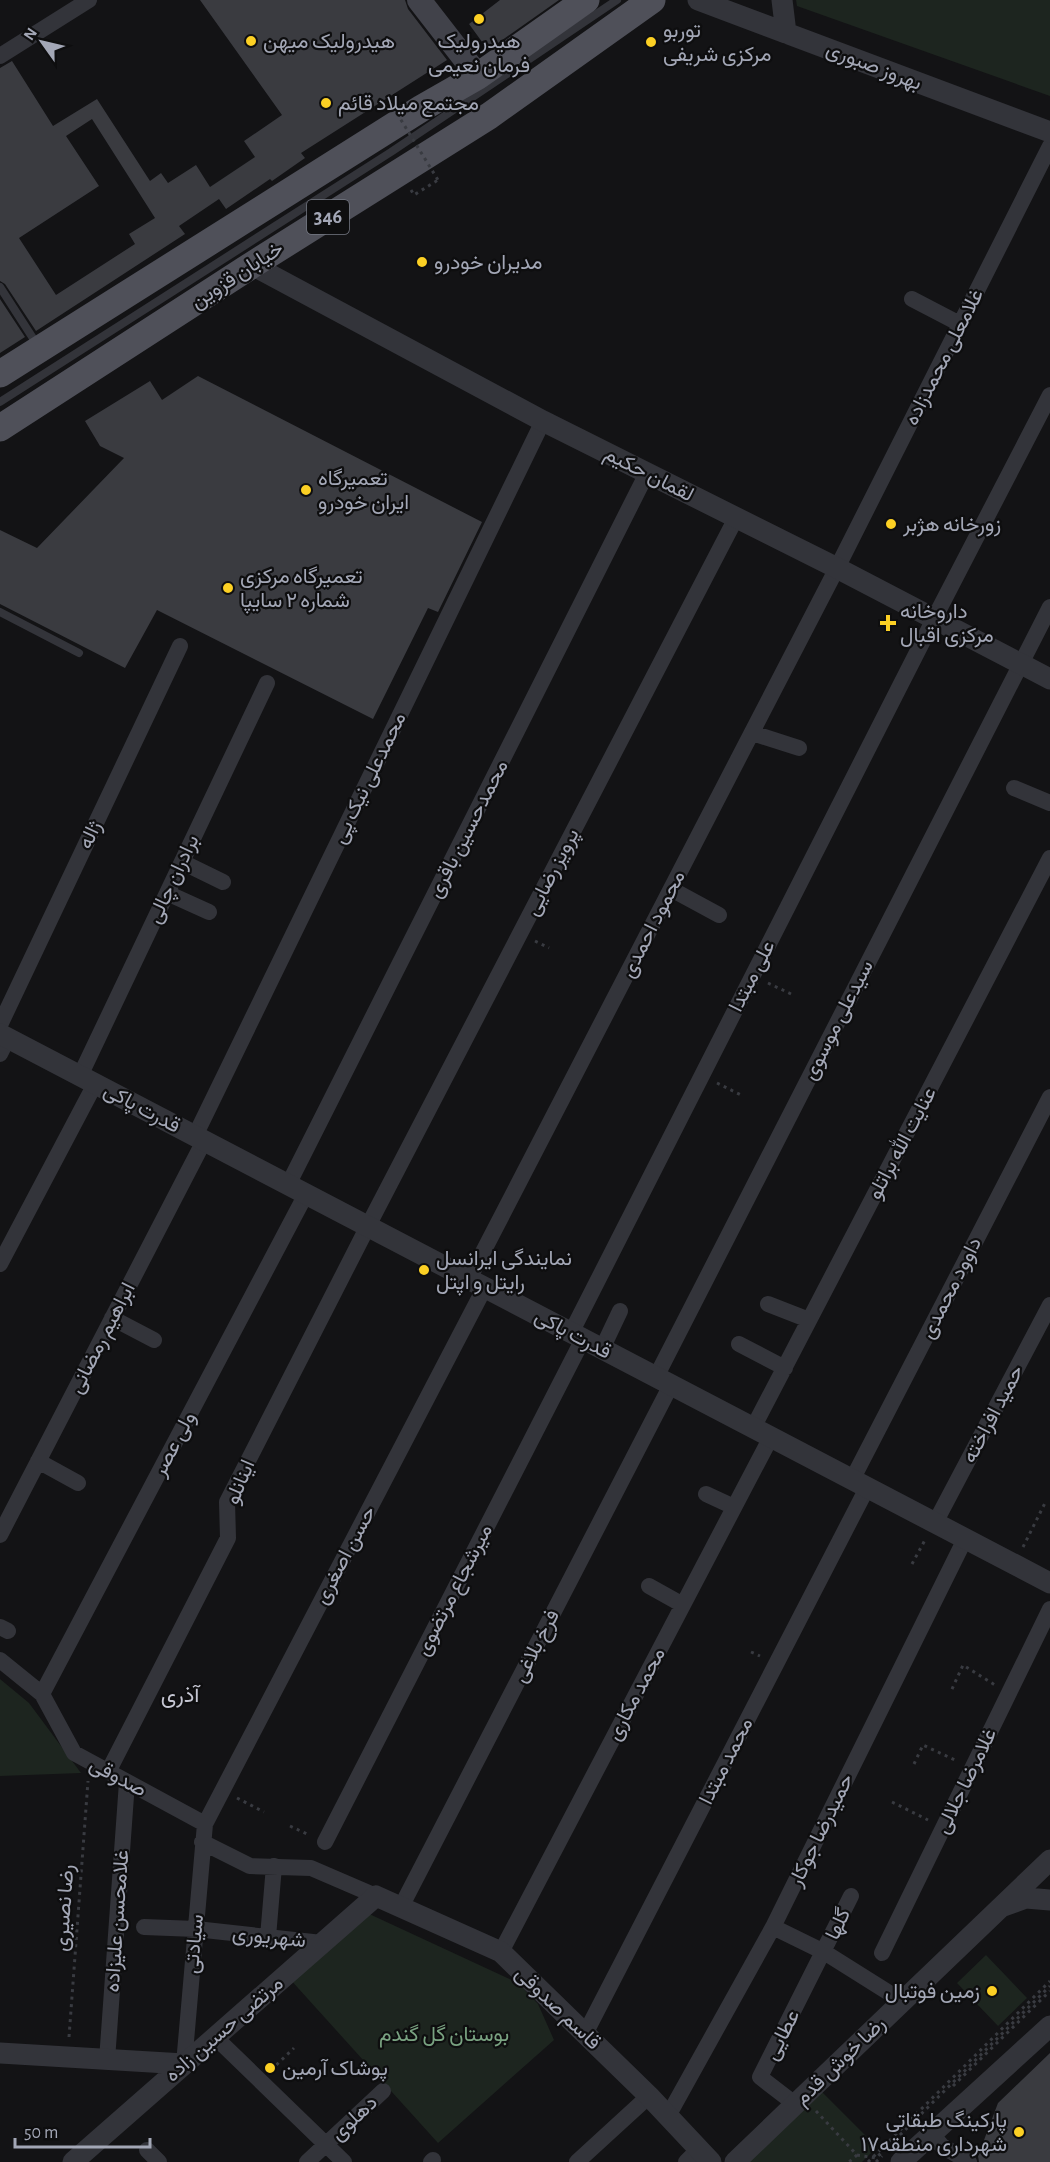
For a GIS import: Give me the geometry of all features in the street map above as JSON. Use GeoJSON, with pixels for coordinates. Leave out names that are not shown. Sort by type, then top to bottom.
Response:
{"type":"FeatureCollection","features":[{"type":"Feature","properties":{"kind":"main road"},"geometry":{"type":"LineString","coordinates":[[419,0],[478,76]]}},
{"type":"Feature","properties":{"kind":"main road","name":"خیابان قزوین"},"geometry":{"type":"LineString","coordinates":[[0,374],[422,108],[478,76],[585,0]]}},
{"type":"Feature","properties":{"kind":"main road","name":"خیابان قزوین"},"geometry":{"type":"LineString","coordinates":[[0,428],[252,265],[489,116],[652,0]]}},
{"type":"Feature","properties":{"kind":"street"},"geometry":{"type":"LineString","coordinates":[[0,56],[89,0]]}},
{"type":"Feature","properties":{"kind":"street","name":"بهروز صبوری"},"geometry":{"type":"LineString","coordinates":[[698,0],[1050,132]]}},
{"type":"Feature","properties":{"kind":"street"},"geometry":{"type":"LineString","coordinates":[[782,0],[786,33]]}},
{"type":"Feature","properties":{"kind":"street","name":"غلامعلی محمدزاده"},"geometry":{"type":"LineString","coordinates":[[837,568],[1050,146]]}},
{"type":"Feature","properties":{"kind":"street","name":"لقمان حکیم"},"geometry":{"type":"LineString","coordinates":[[252,265],[543,421],[837,568],[1050,679]]}},
{"type":"Feature","properties":{"kind":"street"},"geometry":{"type":"LineString","coordinates":[[912,298],[960,324]]}},
{"type":"Feature","properties":{"kind":"street","name":"علی مبتدا"},"geometry":{"type":"LineString","coordinates":[[577,1336],[702,1076],[1050,395]]}},
{"type":"Feature","properties":{"kind":"street","name":"محمدعلی نیک پی"},"geometry":{"type":"LineString","coordinates":[[200,1138],[543,421]]}},
{"type":"Feature","properties":{"kind":"street","name":"محمدحسین باقری"},"geometry":{"type":"LineString","coordinates":[[297,1189],[647,473]]}},
{"type":"Feature","properties":{"kind":"street","name":"پرویز رضایی"},"geometry":{"type":"LineString","coordinates":[[368,1226],[736,518]]}},
{"type":"Feature","properties":{"kind":"street","name":"محمود احمدی"},"geometry":{"type":"LineString","coordinates":[[477,1283],[671,889],[837,568]]}},
{"type":"Feature","properties":{"kind":"street","name":"سیدعلی موسوی"},"geometry":{"type":"LineString","coordinates":[[663,1381],[1050,607]]}},
{"type":"Feature","properties":{"kind":"street","name":"ژاله"},"geometry":{"type":"LineString","coordinates":[[2,1038],[180,646]]}},
{"type":"Feature","properties":{"kind":"street","name":"برادران چالی"},"geometry":{"type":"LineString","coordinates":[[0,1264],[88,1080],[167,893],[267,683]]}},
{"type":"Feature","properties":{"kind":"street"},"geometry":{"type":"LineString","coordinates":[[752,733],[800,748]]}},
{"type":"Feature","properties":{"kind":"street"},"geometry":{"type":"LineString","coordinates":[[1014,788],[1050,803]]}},
{"type":"Feature","properties":{"kind":"street","name":"عنایت الله براتلو"},"geometry":{"type":"LineString","coordinates":[[762,1433],[784,1368],[1050,858]]}},
{"type":"Feature","properties":{"kind":"street"},"geometry":{"type":"LineString","coordinates":[[182,862],[223,882]]}},
{"type":"Feature","properties":{"kind":"street"},"geometry":{"type":"LineString","coordinates":[[671,889],[718,915]]}},
{"type":"Feature","properties":{"kind":"street"},"geometry":{"type":"LineString","coordinates":[[167,893],[208,912]]}},
{"type":"Feature","properties":{"kind":"street","name":"قدرت پاکی"},"geometry":{"type":"LineString","coordinates":[[2,1038],[200,1138],[1050,1583]]}},
{"type":"Feature","properties":{"kind":"street","name":"داوود محمدی"},"geometry":{"type":"LineString","coordinates":[[860,1484],[1050,1097]]}},
{"type":"Feature","properties":{"kind":"street","name":"ابراهیم رمضانی"},"geometry":{"type":"LineString","coordinates":[[0,1535],[112,1318],[200,1138]]}},
{"type":"Feature","properties":{"kind":"street","name":"ولی عصر"},"geometry":{"type":"LineString","coordinates":[[42,1694],[297,1189]]}},
{"type":"Feature","properties":{"kind":"street","name":"اینانلو"},"geometry":{"type":"LineString","coordinates":[[108,1772],[228,1538],[227,1502],[368,1226]]}},
{"type":"Feature","properties":{"kind":"street","name":"حسن اصغری"},"geometry":{"type":"LineString","coordinates":[[205,1824],[477,1283]]}},
{"type":"Feature","properties":{"kind":"street"},"geometry":{"type":"LineString","coordinates":[[768,1304],[809,1320]]}},
{"type":"Feature","properties":{"kind":"street","name":"حمید افراخته"},"geometry":{"type":"LineString","coordinates":[[935,1523],[1050,1305]]}},
{"type":"Feature","properties":{"kind":"street"},"geometry":{"type":"LineString","coordinates":[[602,1349],[620,1311]]}},
{"type":"Feature","properties":{"kind":"street"},"geometry":{"type":"LineString","coordinates":[[112,1318],[154,1340]]}},
{"type":"Feature","properties":{"kind":"street","name":"میرشجاع مرتضوی"},"geometry":{"type":"LineString","coordinates":[[325,1842],[577,1336]]}},
{"type":"Feature","properties":{"kind":"street"},"geometry":{"type":"LineString","coordinates":[[739,1344],[784,1368]]}},
{"type":"Feature","properties":{"kind":"street","name":"فرخ بلاغی"},"geometry":{"type":"LineString","coordinates":[[401,1907],[663,1381]]}},
{"type":"Feature","properties":{"kind":"street","name":"محمد مکاری"},"geometry":{"type":"LineString","coordinates":[[501,1952],[734,1507],[762,1433]]}},
{"type":"Feature","properties":{"kind":"street"},"geometry":{"type":"LineString","coordinates":[[38,1461],[78,1483]]}},
{"type":"Feature","properties":{"kind":"street","name":"محمد مبتدا"},"geometry":{"type":"LineString","coordinates":[[585,2034],[860,1484]]}},
{"type":"Feature","properties":{"kind":"street"},"geometry":{"type":"LineString","coordinates":[[706,1494],[734,1507]]}},
{"type":"Feature","properties":{"kind":"street","name":"حمیدرضا جوکار"},"geometry":{"type":"LineString","coordinates":[[668,2116],[773,1927],[965,1539]]}},
{"type":"Feature","properties":{"kind":"street"},"geometry":{"type":"LineString","coordinates":[[649,1586],[683,1605]]}},
{"type":"Feature","properties":{"kind":"street","name":"غلامرضا جلالی"},"geometry":{"type":"LineString","coordinates":[[882,1953],[1050,1609]]}},
{"type":"Feature","properties":{"kind":"street","name":"صدوقی"},"geometry":{"type":"LineString","coordinates":[[0,1660],[42,1694],[74,1754],[205,1824]]}},
{"type":"Feature","properties":{"kind":"street","name":"غلامحسن علیزاده"},"geometry":{"type":"LineString","coordinates":[[106,2060],[127,1782]]}},
{"type":"Feature","properties":{"kind":"street","name":"سیادتی"},"geometry":{"type":"LineString","coordinates":[[184,2064],[205,1824]]}},
{"type":"Feature","properties":{"kind":"street"},"geometry":{"type":"LineString","coordinates":[[202,1842],[250,1866],[311,1868],[376,1896]]}},
{"type":"Feature","properties":{"kind":"street","name":"رضا خوش قدم"},"geometry":{"type":"LineString","coordinates":[[735,2162],[1050,1860]]}},
{"type":"Feature","properties":{"kind":"street"},"geometry":{"type":"LineString","coordinates":[[268,1937],[274,1866]]}},
{"type":"Feature","properties":{"kind":"street","name":"قاسم صدوقی"},"geometry":{"type":"LineString","coordinates":[[376,1896],[501,1952],[649,2096],[668,2116],[699,2158]]}},
{"type":"Feature","properties":{"kind":"street","name":"مرتضی حسین زاده"},"geometry":{"type":"LineString","coordinates":[[73,2162],[376,1896]]}},
{"type":"Feature","properties":{"kind":"street","name":"گلها"},"geometry":{"type":"LineString","coordinates":[[824,1952],[851,1896]]}},
{"type":"Feature","properties":{"kind":"street"},"geometry":{"type":"LineString","coordinates":[[995,1912],[1014,1901],[1026,1898],[1050,1900]]}},
{"type":"Feature","properties":{"kind":"street","name":"شهریوری"},"geometry":{"type":"LineString","coordinates":[[144,1927],[196,1929],[322,1943]]}},
{"type":"Feature","properties":{"kind":"street"},"geometry":{"type":"LineString","coordinates":[[773,1927],[824,1952],[902,2001]]}},
{"type":"Feature","properties":{"kind":"street","name":"عطایی"},"geometry":{"type":"LineString","coordinates":[[799,2100],[760,2077],[824,1952]]}},
{"type":"Feature","properties":{"kind":"street"},"geometry":{"type":"LineString","coordinates":[[897,2154],[931,2133],[1050,2026]]}},
{"type":"Feature","properties":{"kind":"street"},"geometry":{"type":"LineString","coordinates":[[215,2037],[344,2162]]}},
{"type":"Feature","properties":{"kind":"street"},"geometry":{"type":"LineString","coordinates":[[0,2053],[184,2064]]}},
{"type":"Feature","properties":{"kind":"street","name":"دهلوی"},"geometry":{"type":"LineString","coordinates":[[307,2162],[383,2091]]}},
{"type":"Feature","properties":{"kind":"street"},"geometry":{"type":"LineString","coordinates":[[577,2162],[649,2096]]}},
{"type":"Feature","properties":{"kind":"street"},"geometry":{"type":"LineString","coordinates":[[931,2133],[942,2146],[969,2162]]}},
{"type":"Feature","properties":{"kind":"lane"},"geometry":{"type":"LineString","coordinates":[[0,402],[391,152],[617,0]]}},
{"type":"Feature","properties":{"kind":"lane"},"geometry":{"type":"LineString","coordinates":[[0,287],[40,349]]}},
{"type":"Feature","properties":{"kind":"lane"},"geometry":{"type":"LineString","coordinates":[[0,612],[79,653]]}},
{"type":"Feature","properties":{"kind":"path"},"geometry":{"type":"LineString","coordinates":[[393,107],[438,180],[414,195]]}},
{"type":"Feature","properties":{"kind":"path"},"geometry":{"type":"LineString","coordinates":[[753,975],[790,994]]}},
{"type":"Feature","properties":{"kind":"path"},"geometry":{"type":"LineString","coordinates":[[702,1076],[741,1095]]}},
{"type":"Feature","properties":{"kind":"path"},"geometry":{"type":"LineString","coordinates":[[1014,1564],[1045,1503]]}},
{"type":"Feature","properties":{"kind":"path"},"geometry":{"type":"LineString","coordinates":[[912,1564],[935,1523]]}},
{"type":"Feature","properties":{"kind":"path"},"geometry":{"type":"LineString","coordinates":[[952,1689],[963,1665],[1009,1693]]}},
{"type":"Feature","properties":{"kind":"path"},"geometry":{"type":"LineString","coordinates":[[914,1764],[923,1745],[972,1768]]}},
{"type":"Feature","properties":{"kind":"path","name":"رضا نصیری"},"geometry":{"type":"LineString","coordinates":[[68,2057],[89,1761]]}},
{"type":"Feature","properties":{"kind":"path"},"geometry":{"type":"LineString","coordinates":[[222,1791],[264,1812]]}},
{"type":"Feature","properties":{"kind":"path"},"geometry":{"type":"LineString","coordinates":[[892,1802],[943,1827]]}},
{"type":"Feature","properties":{"kind":"path"},"geometry":{"type":"LineString","coordinates":[[290,1826],[325,1842]]}},
{"type":"Feature","properties":{"kind":"path"},"geometry":{"type":"LineString","coordinates":[[868,2162],[1050,1982]]}},
{"type":"Feature","properties":{"kind":"path"},"geometry":{"type":"LineString","coordinates":[[799,2100],[857,2155],[876,2158],[1050,1986]]}},
{"type":"Feature","properties":{"kind":"path"},"geometry":{"type":"LineString","coordinates":[[900,2138],[1050,1991]]}},
{"type":"Feature","properties":{"kind":"path"},"geometry":{"type":"LineString","coordinates":[[261,2080],[294,2048]]}},
{"type":"Feature","properties":{"kind":"path"},"geometry":{"type":"LineString","coordinates":[[876,2162],[897,2154]]}},
{"type":"Feature","properties":{"kind":"path"},"geometry":{"type":"LineString","coordinates":[[849,2162],[857,2155]]}},
{"type":"Feature","properties":{"kind":"green space"},"geometry":{"type":"Polygon","coordinates":[[[796,0],[1050,0],[1050,96],[797,6],[796,0]]]}},
{"type":"Feature","properties":{"kind":"green space"},"geometry":{"type":"Polygon","coordinates":[[[0,1679],[29,1703],[81,1773],[0,1776],[0,1679]]]}},
{"type":"Feature","properties":{"kind":"green space","name":"بوستان گل گندم"},"geometry":{"type":"Polygon","coordinates":[[[365,1912],[518,1983],[538,2004],[554,2040],[438,2143],[289,1978],[365,1912]]]}},
{"type":"Feature","properties":{"kind":"green space","name":"زمین فوتبال"},"geometry":{"type":"Polygon","coordinates":[[[986,1955],[1027,1998],[998,2026],[957,1983],[986,1955]]]}},
{"type":"Feature","properties":{"kind":"green space"},"geometry":{"type":"Polygon","coordinates":[[[817,2087],[877,2147],[862,2162],[739,2162],[817,2087]]]}},
{"type":"Feature","properties":{"kind":"building"},"geometry":{"type":"Polygon","coordinates":[[[200,0],[405,0],[408,9],[447,60],[301,153],[305,158],[272,181],[270,179],[226,209],[219,199],[179,226],[185,234],[36,331],[5,284],[0,281],[0,68],[12,61],[53,126],[97,99],[150,181],[161,173],[168,183],[196,165],[210,187],[255,157],[244,141],[282,115],[200,0]],[[92,119],[66,136],[99,186],[19,238],[56,295],[135,244],[129,234],[155,218],[92,119]]]}},
{"type":"Feature","properties":{"kind":"building"},"geometry":{"type":"Polygon","coordinates":[[[500,0],[559,0],[488,50],[469,24],[500,0]]]}},
{"type":"Feature","properties":{"kind":"building"},"geometry":{"type":"Polygon","coordinates":[[[0,299],[25,337],[0,353],[0,299]]]}},
{"type":"Feature","properties":{"kind":"building"},"geometry":{"type":"Polygon","coordinates":[[[198,376],[482,522],[438,612],[428,608],[373,719],[157,610],[125,668],[0,604],[0,530],[37,548],[124,458],[100,446],[85,421],[150,381],[162,400],[198,376]]]}},
{"type":"Feature","properties":{"kind":"building","name":"پارکینگ طبقاتی شهرداری منطقه۱۷"},"geometry":{"type":"Polygon","coordinates":[[[1050,2053],[1050,2162],[979,2162],[978,2156],[998,2103],[1050,2053]]]}},
{"type":"Feature","properties":{"kind":"place","name":"هیدرولیک فرمان نعیمی"},"geometry":{"type":"Point","coordinates":[479,19]}},
{"type":"Feature","properties":{"kind":"place","name":"هیدرولیک میهن"},"geometry":{"type":"Point","coordinates":[251,41]}},
{"type":"Feature","properties":{"kind":"place","name":"توربو مرکزی شریفی"},"geometry":{"type":"Point","coordinates":[651,42]}},
{"type":"Feature","properties":{"kind":"place","name":"مجتمع میلاد قائم"},"geometry":{"type":"Point","coordinates":[326,103]}},
{"type":"Feature","properties":{"kind":"place","name":"مدیران خودرو"},"geometry":{"type":"Point","coordinates":[422,262]}},
{"type":"Feature","properties":{"kind":"place","name":"تعمیرگاه ایران خودرو"},"geometry":{"type":"Point","coordinates":[306,490]}},
{"type":"Feature","properties":{"kind":"place","name":"زورخانه هژبر"},"geometry":{"type":"Point","coordinates":[891,524]}},
{"type":"Feature","properties":{"kind":"place","name":"تعمیرگاه مرکزی شماره ۲ سایپا"},"geometry":{"type":"Point","coordinates":[228,588]}},
{"type":"Feature","properties":{"kind":"place","name":"داروخانه مرکزی اقبال"},"geometry":{"type":"Point","coordinates":[888,623]}},
{"type":"Feature","properties":{"kind":"place","name":"نمایندگی ایرانسل رایتل و اپتل"},"geometry":{"type":"Point","coordinates":[424,1270]}},
{"type":"Feature","properties":{"kind":"place","name":"زمین فوتبال"},"geometry":{"type":"Point","coordinates":[992,1991]}},
{"type":"Feature","properties":{"kind":"place","name":"پوشاک آرمین"},"geometry":{"type":"Point","coordinates":[270,2068]}},
{"type":"Feature","properties":{"kind":"place","name":"پارکینگ طبقاتی شهرداری منطقه۱۷"},"geometry":{"type":"Point","coordinates":[1019,2132]}},
{"type":"Feature","properties":{"kind":"district","name":"آذری"},"geometry":{"type":"Point","coordinates":[180,1695]}}]}
